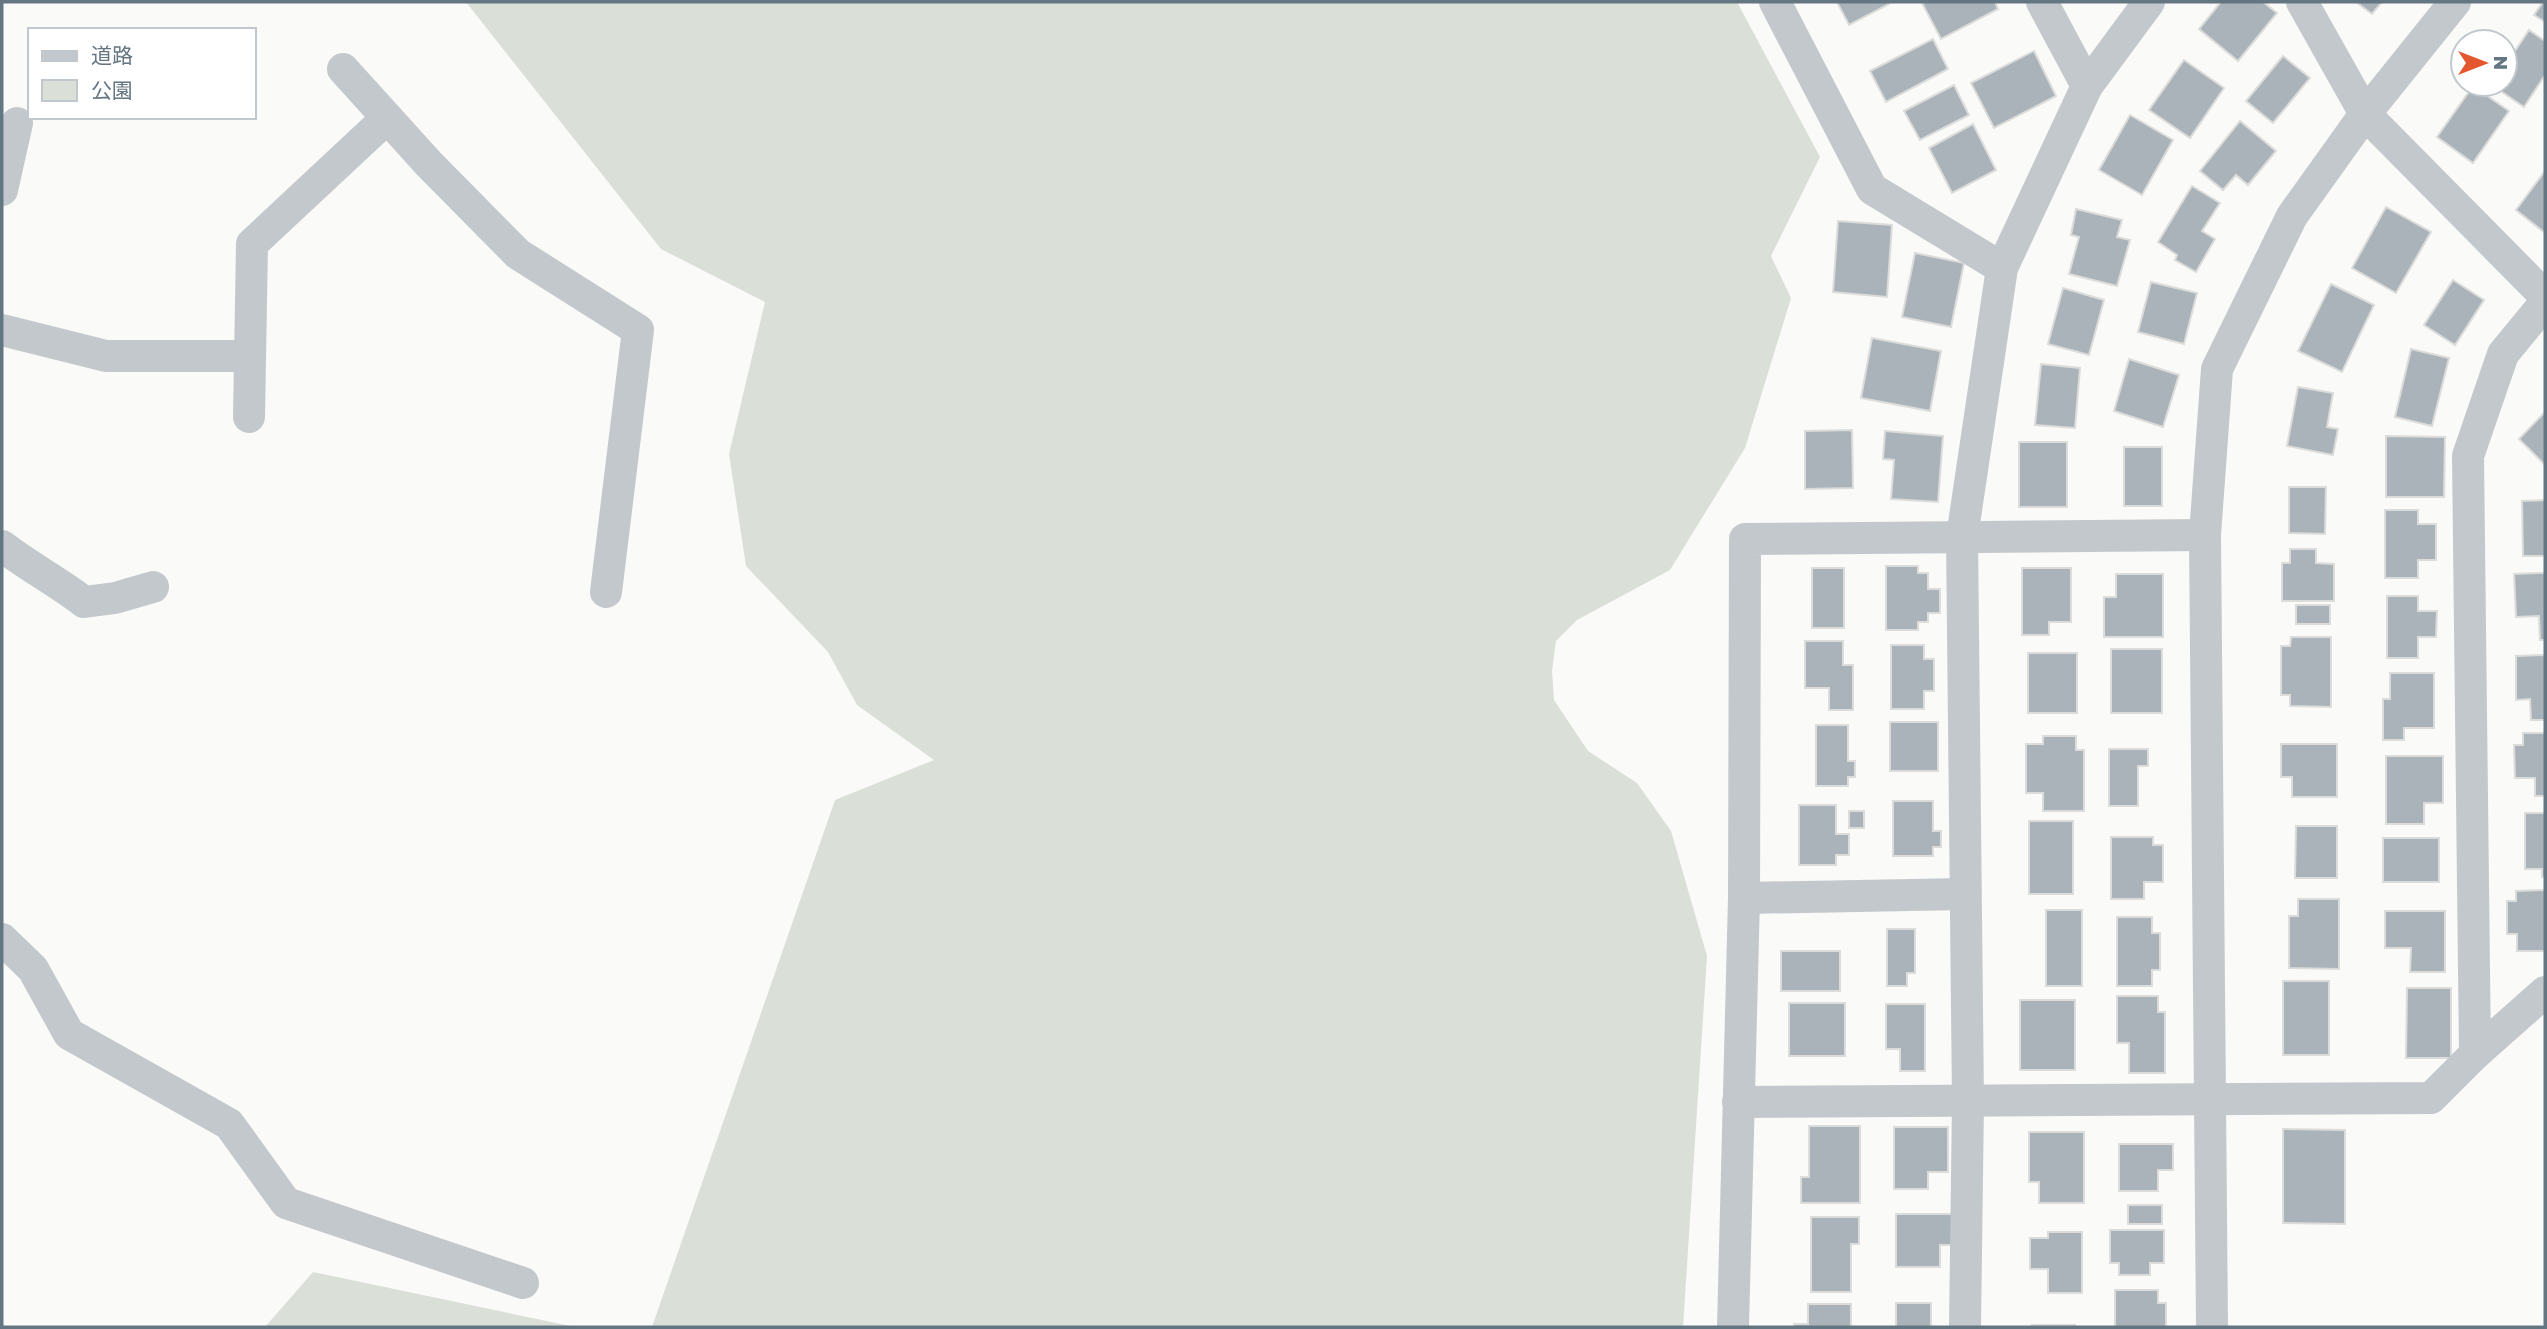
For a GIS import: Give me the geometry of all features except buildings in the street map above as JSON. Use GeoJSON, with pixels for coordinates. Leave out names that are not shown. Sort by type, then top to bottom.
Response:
{"type":"FeatureCollection","features":[{"type":"Feature","properties":{"kind":"street"},"geometry":{"type":"LineString","coordinates":[[1775,2],[1872,189],[2002,268]]}},
{"type":"Feature","properties":{"kind":"street"},"geometry":{"type":"LineString","coordinates":[[2042,2],[2087,86]]}},
{"type":"Feature","properties":{"kind":"street"},"geometry":{"type":"LineString","coordinates":[[1965,1327],[1968,1102],[1962,537],[2002,268],[2087,86],[2149,2]]}},
{"type":"Feature","properties":{"kind":"street"},"geometry":{"type":"LineString","coordinates":[[2302,2],[2365,114],[2545,296]]}},
{"type":"Feature","properties":{"kind":"street"},"geometry":{"type":"LineString","coordinates":[[2212,1327],[2205,535],[2217,369],[2292,216],[2365,114],[2455,2]]}},
{"type":"Feature","properties":{"kind":"street"},"geometry":{"type":"LineString","coordinates":[[343,69],[429,164],[518,254],[638,330],[607,592]]}},
{"type":"Feature","properties":{"kind":"street"},"geometry":{"type":"LineString","coordinates":[[249,416],[252,244],[387,118]]}},
{"type":"Feature","properties":{"kind":"street"},"geometry":{"type":"LineString","coordinates":[[2,190],[17,123]]}},
{"type":"Feature","properties":{"kind":"street"},"geometry":{"type":"LineString","coordinates":[[2475,1054],[2468,456],[2503,354],[2545,303]]}},
{"type":"Feature","properties":{"kind":"street"},"geometry":{"type":"LineString","coordinates":[[2,330],[106,356],[250,356]]}},
{"type":"Feature","properties":{"kind":"street"},"geometry":{"type":"LineString","coordinates":[[1732,1327],[1744,898],[1745,539],[2205,535]]}},
{"type":"Feature","properties":{"kind":"street"},"geometry":{"type":"LineString","coordinates":[[2,546],[30,568],[61,584],[83,602],[115,598],[153,587]]}},
{"type":"Feature","properties":{"kind":"street"},"geometry":{"type":"LineString","coordinates":[[1744,898],[1965,894]]}},
{"type":"Feature","properties":{"kind":"street"},"geometry":{"type":"LineString","coordinates":[[2,939],[33,969],[69,1034],[229,1124],[286,1203],[523,1283]]}},
{"type":"Feature","properties":{"kind":"street"},"geometry":{"type":"LineString","coordinates":[[1738,1102],[2431,1098],[2475,1054],[2545,992]]}},
{"type":"Feature","properties":{"kind":"green space"},"geometry":{"type":"Polygon","coordinates":[[[466,2],[1737,2],[1820,157],[1771,256],[1791,298],[1745,448],[1670,570],[1577,620],[1556,641],[1552,671],[1554,700],[1588,751],[1637,783],[1671,831],[1707,956],[1683,1327],[652,1327],[835,800],[934,760],[857,705],[828,652],[746,566],[729,454],[765,302],[661,249],[466,2]]]}},
{"type":"Feature","properties":{"kind":"green space"},"geometry":{"type":"Polygon","coordinates":[[[313,1272],[575,1327],[265,1327],[313,1272]]]}}]}
